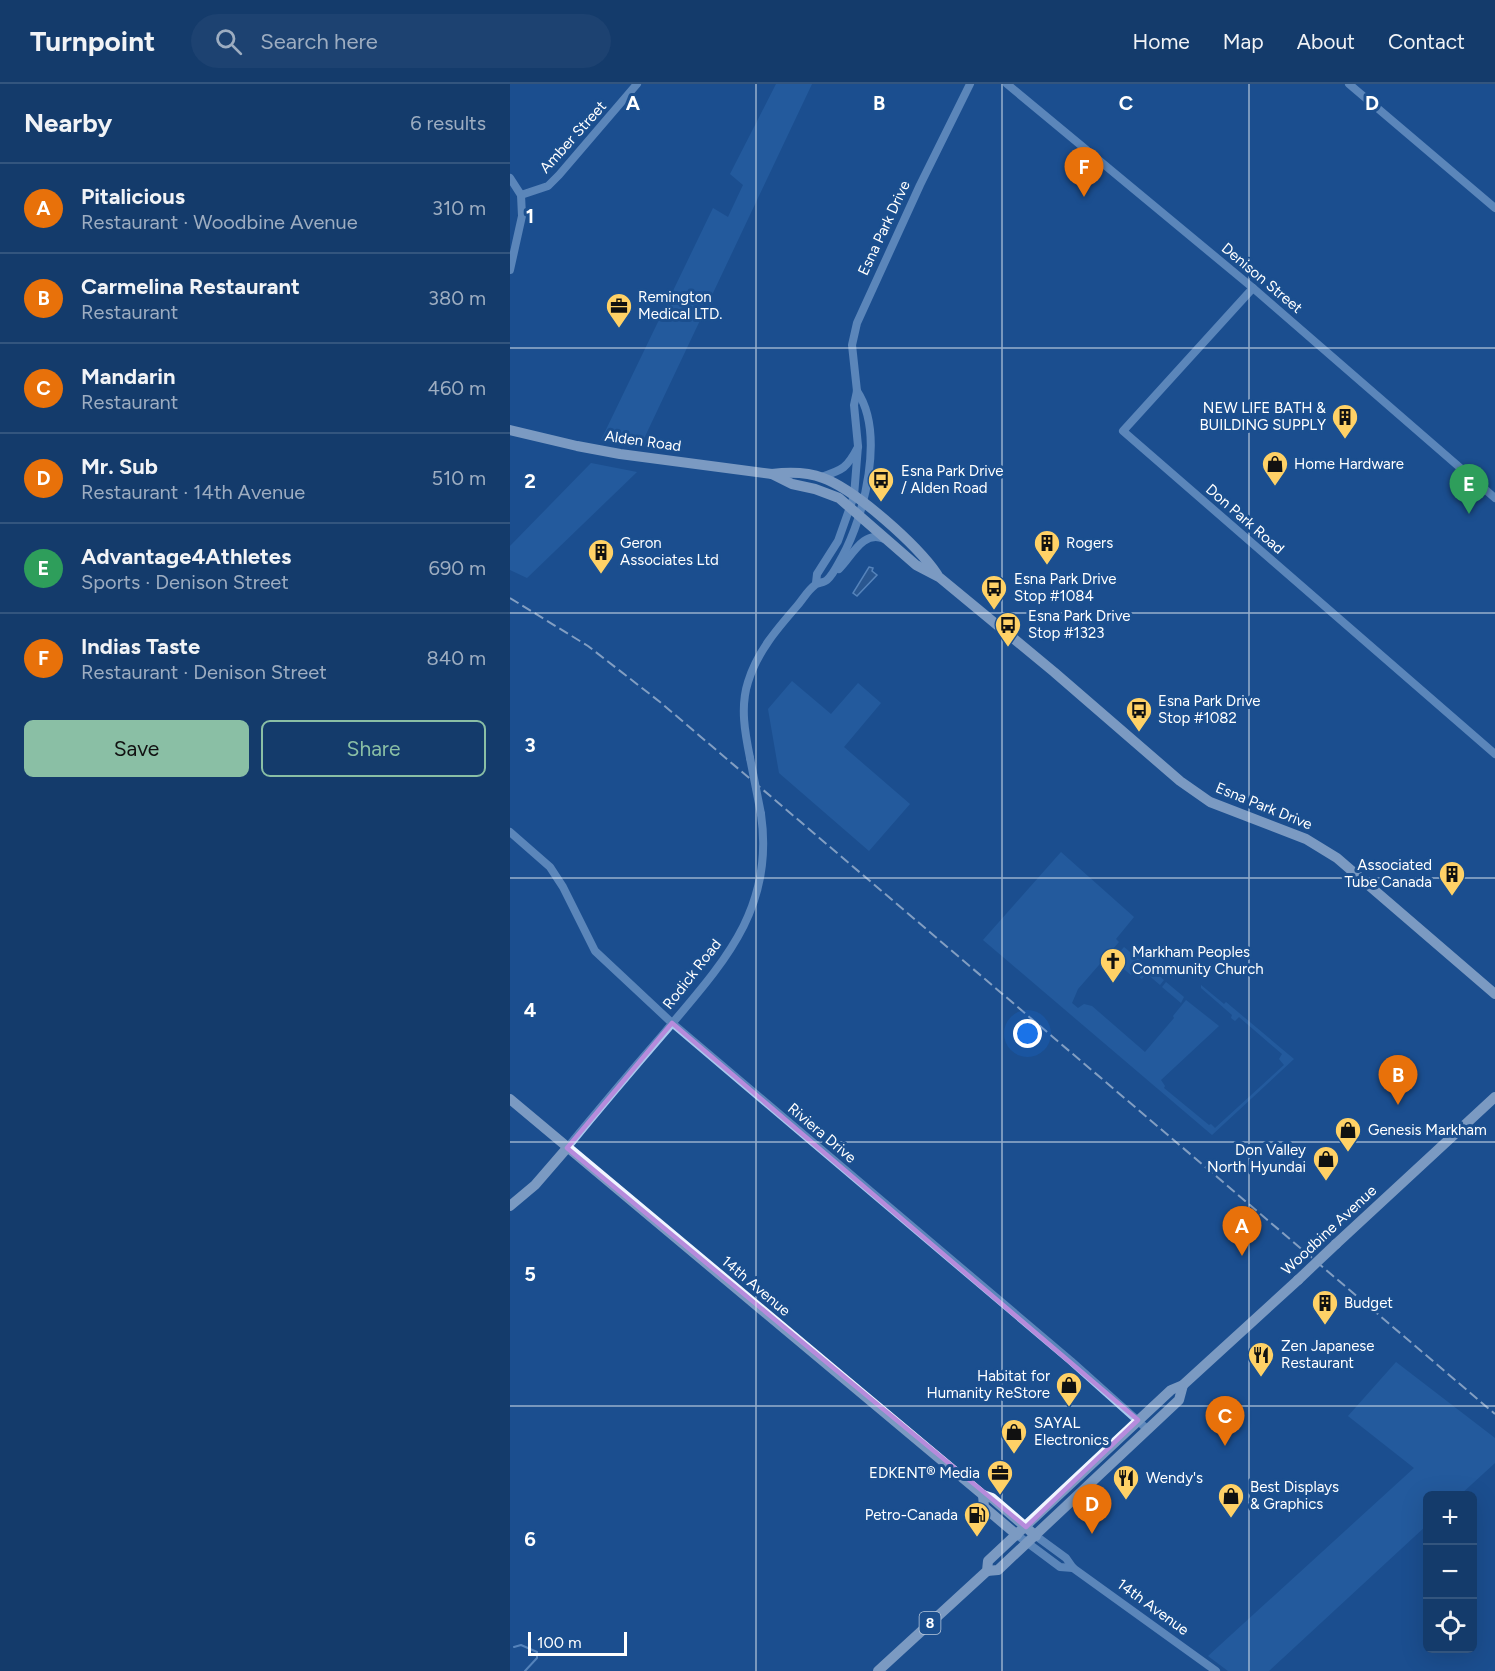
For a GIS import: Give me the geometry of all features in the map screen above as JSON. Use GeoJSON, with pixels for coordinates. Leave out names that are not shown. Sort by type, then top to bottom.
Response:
{"type":"FeatureCollection","features":[{"type":"Feature","properties":{"kind":"main road","name":"Alden Road"},"geometry":{"type":"LineString","coordinates":[[510,430],[620,454],[772,474],[792,472],[821,477],[843,487],[859,499]]}},
{"type":"Feature","properties":{"kind":"main road","name":"Alden Road"},"geometry":{"type":"LineString","coordinates":[[772,474],[792,484],[816,489],[839,498],[855,511]]}},
{"type":"Feature","properties":{"kind":"main road","name":"Esna Park Drive"},"geometry":{"type":"LineString","coordinates":[[859,499],[925,556],[939,577]]}},
{"type":"Feature","properties":{"kind":"main road","name":"Esna Park Drive"},"geometry":{"type":"LineString","coordinates":[[855,511],[916,565],[939,577],[1054,672],[1180,781],[1210,802],[1306,838],[1337,858],[1495,994]]}},
{"type":"Feature","properties":{"kind":"main road","name":"Woodbine Avenue"},"geometry":{"type":"LineString","coordinates":[[878,1671],[987,1570],[988,1561],[1138,1420],[1171,1390],[1183,1385],[1495,1097]]}},
{"type":"Feature","properties":{"kind":"main road","name":"14th Avenue"},"geometry":{"type":"LineString","coordinates":[[510,1099],[983,1495],[992,1498],[1026,1527],[1032,1539]]}},
{"type":"Feature","properties":{"kind":"main road","name":"Rodick Road"},"geometry":{"type":"LineString","coordinates":[[510,1206],[535,1185],[567,1148]]}},
{"type":"Feature","properties":{"kind":"main road","name":"Woodbine Avenue"},"geometry":{"type":"LineString","coordinates":[[987,1570],[998,1570],[1067,1506],[1179,1400],[1183,1385]]}},
{"type":"Feature","properties":{"kind":"main road","name":"14th Avenue"},"geometry":{"type":"LineString","coordinates":[[983,1495],[984,1507],[1017,1535]]}},
{"type":"Feature","properties":{"kind":"main road"},"geometry":{"type":"LineString","coordinates":[[1059,1496],[1067,1506]]}},
{"type":"Feature","properties":{"kind":"street","name":"Amber Street"},"geometry":{"type":"LineString","coordinates":[[520,195],[548,186],[637,84]]}},
{"type":"Feature","properties":{"kind":"street","name":"Esna Park Drive"},"geometry":{"type":"LineString","coordinates":[[859,499],[858,446],[854,405],[857,391],[852,345],[856,323],[970,84]]}},
{"type":"Feature","properties":{"kind":"street","name":"Denison Street"},"geometry":{"type":"LineString","coordinates":[[1007,84],[1253,288],[1495,498]]}},
{"type":"Feature","properties":{"kind":"street"},"geometry":{"type":"LineString","coordinates":[[1349,84],[1495,207]]}},
{"type":"Feature","properties":{"kind":"street"},"geometry":{"type":"LineString","coordinates":[[510,178],[520,195],[522,216],[510,270]]}},
{"type":"Feature","properties":{"kind":"street","name":"Don Park Road"},"geometry":{"type":"LineString","coordinates":[[1253,288],[1123,431],[1495,754]]}},
{"type":"Feature","properties":{"kind":"street","name":"Esna Park Drive"},"geometry":{"type":"LineString","coordinates":[[855,511],[869,473],[870,442],[866,404],[857,391]]}},
{"type":"Feature","properties":{"kind":"street"},"geometry":{"type":"LineString","coordinates":[[821,477],[842,470],[849,463],[858,446]]}},
{"type":"Feature","properties":{"kind":"street"},"geometry":{"type":"LineString","coordinates":[[827,581],[849,545],[855,511]]}},
{"type":"Feature","properties":{"kind":"street","name":"Rodick Road"},"geometry":{"type":"LineString","coordinates":[[567,1148],[703,989],[726,959],[749,915],[758,890],[764,859],[764,839],[744,718],[747,684],[763,648],[816,583],[817,574],[855,511]]}},
{"type":"Feature","properties":{"kind":"street"},"geometry":{"type":"LineString","coordinates":[[816,583],[827,581],[858,545],[868,539],[879,536],[891,543]]}},
{"type":"Feature","properties":{"kind":"street","name":"Riviera Drive"},"geometry":{"type":"LineString","coordinates":[[510,832],[550,867],[563,887],[595,951],[672,1023],[1148,1429]]}},
{"type":"Feature","properties":{"kind":"street","name":"14th Avenue"},"geometry":{"type":"LineString","coordinates":[[1017,1535],[1032,1539],[1066,1558],[1073,1568],[1216,1671]]}},
{"type":"Feature","properties":{"kind":"highlighted area"},"geometry":{"type":"Polygon","coordinates":[[[672,1023],[1138,1420],[1026,1527],[567,1148],[672,1023]]]}},
{"type":"Feature","properties":{"kind":"shaded area"},"geometry":{"type":"Polygon","coordinates":[[[776,84],[812,84],[640,447],[601,440],[713,208],[728,217],[743,185],[730,174],[776,84]]]}},
{"type":"Feature","properties":{"kind":"shaded area"},"geometry":{"type":"Polygon","coordinates":[[[591,463],[637,472],[527,578],[510,570],[510,546],[591,463]]]}},
{"type":"Feature","properties":{"kind":"shaded area"},"geometry":{"type":"Polygon","coordinates":[[[869,567],[873,568],[872,571],[877,575],[857,596],[853,593],[869,567]]]}},
{"type":"Feature","properties":{"kind":"shaded area"},"geometry":{"type":"Polygon","coordinates":[[[792,681],[831,714],[858,683],[881,703],[844,747],[910,804],[869,851],[779,773],[768,709],[792,681]]]}},
{"type":"Feature","properties":{"kind":"shaded area"},"geometry":{"type":"Polygon","coordinates":[[[1061,852],[1134,917],[1116,939],[1119,942],[1078,989],[1072,1003],[1078,1008],[1084,1004],[1092,1006],[1145,1052],[1186,1000],[1219,1026],[1161,1080],[1164,1088],[1215,1128],[1284,1065],[1279,1059],[1282,1054],[1239,1017],[1235,1021],[1231,1018],[1232,1015],[1201,988],[1201,985],[1224,1004],[1226,1002],[1294,1059],[1212,1135],[983,940],[1061,852]]]}},
{"type":"Feature","properties":{"kind":"shaded area"},"geometry":{"type":"Polygon","coordinates":[[[1124,947],[1142,962],[1131,975],[1113,960],[1124,947]]]}},
{"type":"Feature","properties":{"kind":"shaded area"},"geometry":{"type":"Polygon","coordinates":[[[1147,965],[1164,980],[1160,985],[1146,973],[1142,979],[1138,976],[1147,965]]]}},
{"type":"Feature","properties":{"kind":"shaded area"},"geometry":{"type":"Polygon","coordinates":[[[1166,982],[1184,997],[1181,1003],[1162,987],[1166,982]]]}},
{"type":"Feature","properties":{"kind":"shaded area"},"geometry":{"type":"Polygon","coordinates":[[[1396,1362],[1495,1438],[1495,1463],[1464,1491],[1423,1491],[1423,1529],[1269,1671],[1228,1671],[1208,1656],[1414,1468],[1348,1416],[1396,1362]]]}},
{"type":"Feature","properties":{"kind":"waterway"},"geometry":{"type":"LineString","coordinates":[[514,1647],[521,1645],[537,1652],[537,1658],[525,1671]]}},
{"type":"Feature","properties":{"kind":"railway"},"geometry":{"type":"LineString","coordinates":[[510,598],[588,646],[660,702],[1495,1414]]}},
{"type":"Feature","properties":{"kind":"place","name":"Indias Taste"},"geometry":{"type":"Point","coordinates":[1084,197]}},
{"type":"Feature","properties":{"kind":"place","name":"Remington Medical LTD."},"geometry":{"type":"Point","coordinates":[619,329]}},
{"type":"Feature","properties":{"kind":"place","name":"NEW LIFE BATH & BUILDING SUPPLY"},"geometry":{"type":"Point","coordinates":[1345,440]}},
{"type":"Feature","properties":{"kind":"place","name":"Home Hardware"},"geometry":{"type":"Point","coordinates":[1275,487]}},
{"type":"Feature","properties":{"kind":"place","name":"Esna Park Drive / Alden Road"},"geometry":{"type":"Point","coordinates":[881,503]}},
{"type":"Feature","properties":{"kind":"place","name":"Advantage4Athletes"},"geometry":{"type":"Point","coordinates":[1469,514]}},
{"type":"Feature","properties":{"kind":"place","name":"Rogers"},"geometry":{"type":"Point","coordinates":[1047,566]}},
{"type":"Feature","properties":{"kind":"place","name":"Geron Associates Ltd"},"geometry":{"type":"Point","coordinates":[601,575]}},
{"type":"Feature","properties":{"kind":"place","name":"Esna Park Drive Stop #1084"},"geometry":{"type":"Point","coordinates":[994,611]}},
{"type":"Feature","properties":{"kind":"place","name":"Esna Park Drive Stop #1323"},"geometry":{"type":"Point","coordinates":[1008,648]}},
{"type":"Feature","properties":{"kind":"place","name":"Esna Park Drive Stop #1082"},"geometry":{"type":"Point","coordinates":[1139,733]}},
{"type":"Feature","properties":{"kind":"place","name":"Associated Tube Canada"},"geometry":{"type":"Point","coordinates":[1452,897]}},
{"type":"Feature","properties":{"kind":"place","name":"Markham Peoples Community Church"},"geometry":{"type":"Point","coordinates":[1113,984]}},
{"type":"Feature","properties":{"kind":"place","name":"Carmelina Restaurant"},"geometry":{"type":"Point","coordinates":[1398,1105]}},
{"type":"Feature","properties":{"kind":"place","name":"Genesis Markham"},"geometry":{"type":"Point","coordinates":[1348,1153]}},
{"type":"Feature","properties":{"kind":"place","name":"Don Valley North Hyundai"},"geometry":{"type":"Point","coordinates":[1326,1182]}},
{"type":"Feature","properties":{"kind":"place","name":"Pitalicious"},"geometry":{"type":"Point","coordinates":[1242,1256]}},
{"type":"Feature","properties":{"kind":"place","name":"Budget"},"geometry":{"type":"Point","coordinates":[1325,1326]}},
{"type":"Feature","properties":{"kind":"place","name":"Zen Japanese Restaurant"},"geometry":{"type":"Point","coordinates":[1261,1378]}},
{"type":"Feature","properties":{"kind":"place","name":"Habitat for Humanity ReStore"},"geometry":{"type":"Point","coordinates":[1069,1408]}},
{"type":"Feature","properties":{"kind":"place","name":"Mandarin"},"geometry":{"type":"Point","coordinates":[1225,1446]}},
{"type":"Feature","properties":{"kind":"place","name":"SAYAL Electronics"},"geometry":{"type":"Point","coordinates":[1014,1455]}},
{"type":"Feature","properties":{"kind":"place","name":"EDKENT® Media"},"geometry":{"type":"Point","coordinates":[1000,1496]}},
{"type":"Feature","properties":{"kind":"place","name":"Wendy's"},"geometry":{"type":"Point","coordinates":[1126,1501]}},
{"type":"Feature","properties":{"kind":"place","name":"Best Displays & Graphics"},"geometry":{"type":"Point","coordinates":[1231,1519]}},
{"type":"Feature","properties":{"kind":"place","name":"Mr. Sub"},"geometry":{"type":"Point","coordinates":[1092,1534]}},
{"type":"Feature","properties":{"kind":"place","name":"Petro-Canada"},"geometry":{"type":"Point","coordinates":[977,1538]}}]}
